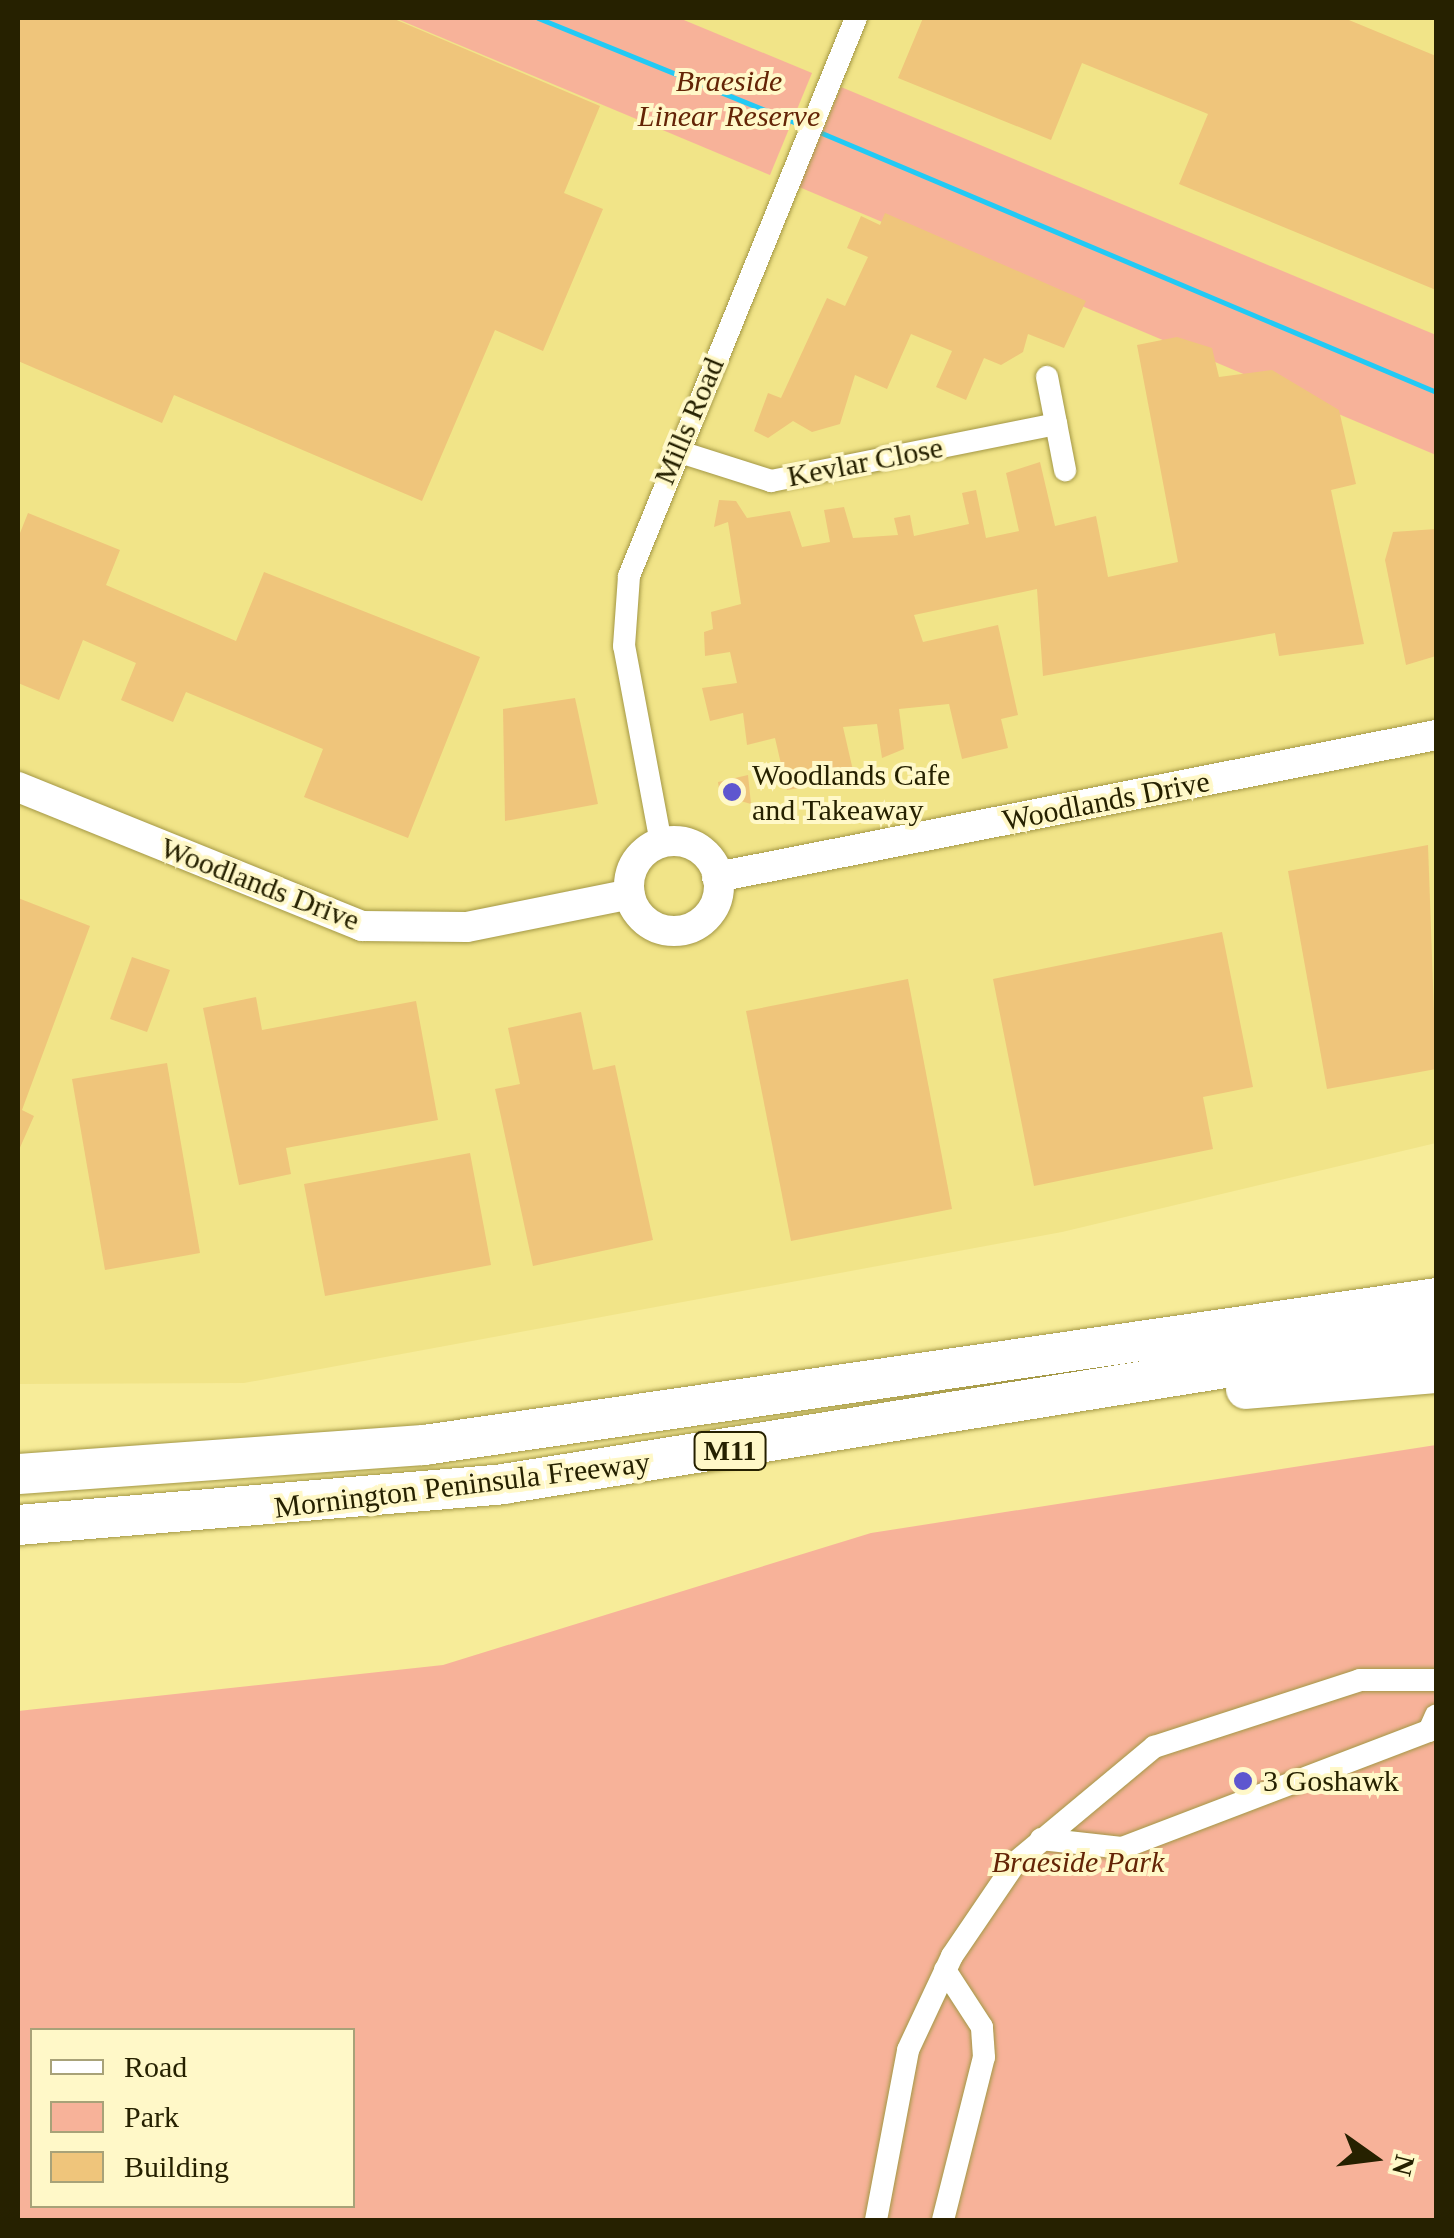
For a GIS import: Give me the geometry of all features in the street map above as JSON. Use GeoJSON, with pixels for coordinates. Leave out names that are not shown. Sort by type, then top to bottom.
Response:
{"type":"FeatureCollection","features":[{"type":"Feature","properties":{"kind":"highway"},"geometry":{"type":"LineString","coordinates":[[1104,1348],[1436,1270]]}},
{"type":"Feature","properties":{"kind":"highway","name":"Mornington Peninsula Freeway"},"geometry":{"type":"LineString","coordinates":[[18,1474],[424,1445],[1436,1298]]}},
{"type":"Feature","properties":{"kind":"highway","name":"Mornington Peninsula Freeway"},"geometry":{"type":"LineString","coordinates":[[18,1525],[427,1493],[1436,1334]]}},
{"type":"Feature","properties":{"kind":"highway"},"geometry":{"type":"LineString","coordinates":[[427,1493],[1132,1399],[1436,1372]]}},
{"type":"Feature","properties":{"kind":"street","name":"Mills Road"},"geometry":{"type":"LineString","coordinates":[[661,842],[624,646],[630,576],[677,451],[856,18]]}},
{"type":"Feature","properties":{"kind":"street"},"geometry":{"type":"LineString","coordinates":[[1047,378],[1065,470]]}},
{"type":"Feature","properties":{"kind":"street","name":"Kevlar Close"},"geometry":{"type":"LineString","coordinates":[[677,451],[770,481],[1056,424]]}},
{"type":"Feature","properties":{"kind":"street","name":"Woodlands Drive"},"geometry":{"type":"LineString","coordinates":[[717,877],[1436,736]]}},
{"type":"Feature","properties":{"kind":"street","name":"Woodlands Drive"},"geometry":{"type":"LineString","coordinates":[[18,787],[362,926],[467,927],[630,894]]}},
{"type":"Feature","properties":{"kind":"street"},"geometry":{"type":"LineString","coordinates":[[661,842],[701,850],[717,877],[707,916],[682,930],[643,918],[630,894],[632,868],[661,842]]}},
{"type":"Feature","properties":{"kind":"street"},"geometry":{"type":"LineString","coordinates":[[876,2220],[908,2050],[945,1970],[1041,1839],[1154,1747],[1360,1680],[1436,1680]]}},
{"type":"Feature","properties":{"kind":"street"},"geometry":{"type":"LineString","coordinates":[[1041,1839],[1122,1848],[1429,1731],[1436,1715]]}},
{"type":"Feature","properties":{"kind":"street"},"geometry":{"type":"LineString","coordinates":[[943,2220],[984,2057],[982,2028],[945,1970]]}},
{"type":"Feature","properties":{"kind":"shaded area"},"geometry":{"type":"Polygon","coordinates":[[[18,18],[1436,18],[1436,1143],[1062,1232],[244,1383],[18,1384],[18,18]]]}},
{"type":"Feature","properties":{"kind":"green space","name":"Braeside Linear Reserve"},"geometry":{"type":"Polygon","coordinates":[[[395,18],[679,18],[812,73],[770,175],[395,18]]]}},
{"type":"Feature","properties":{"kind":"green space"},"geometry":{"type":"Polygon","coordinates":[[[841,87],[1436,335],[1436,455],[799,187],[841,87]]]}},
{"type":"Feature","properties":{"kind":"green space","name":"Braeside Park"},"geometry":{"type":"Polygon","coordinates":[[[1436,1445],[1436,2220],[18,2220],[18,1711],[443,1665],[871,1533],[1436,1445]]]}},
{"type":"Feature","properties":{"kind":"building"},"geometry":{"type":"Polygon","coordinates":[[[18,18],[392,18],[600,106],[564,193],[603,209],[543,351],[495,330],[422,501],[174,395],[162,423],[18,361],[18,18]]]}},
{"type":"Feature","properties":{"kind":"building"},"geometry":{"type":"Polygon","coordinates":[[[923,18],[1344,18],[1436,56],[1436,290],[1179,184],[1208,114],[1082,63],[1051,140],[898,78],[923,18]]]}},
{"type":"Feature","properties":{"kind":"building"},"geometry":{"type":"Polygon","coordinates":[[[885,213],[1086,301],[1064,348],[1028,334],[1023,352],[1001,365],[984,358],[966,400],[936,387],[952,351],[911,334],[887,389],[855,375],[840,424],[812,432],[793,421],[768,438],[754,431],[768,393],[781,398],[827,298],[845,306],[868,257],[847,248],[861,216],[880,225],[885,213]]]}},
{"type":"Feature","properties":{"kind":"building"},"geometry":{"type":"Polygon","coordinates":[[[1177,337],[1212,348],[1219,377],[1272,370],[1339,410],[1356,484],[1331,490],[1364,644],[1279,656],[1275,633],[1043,676],[1037,589],[914,615],[923,642],[998,625],[1018,715],[1001,719],[1008,748],[962,759],[949,704],[899,709],[904,749],[882,758],[877,724],[843,727],[855,779],[787,790],[775,738],[747,745],[743,713],[710,721],[702,688],[737,683],[730,652],[705,656],[704,632],[713,629],[711,612],[741,604],[728,522],[714,527],[719,500],[736,501],[747,518],[790,511],[802,547],[830,542],[824,510],[844,507],[853,538],[898,535],[894,518],[910,515],[914,536],[969,524],[962,493],[976,490],[986,538],[1019,531],[1006,473],[1040,462],[1055,526],[1096,516],[1108,577],[1178,562],[1137,345],[1177,337]]]}},
{"type":"Feature","properties":{"kind":"building"},"geometry":{"type":"Polygon","coordinates":[[[28,513],[120,550],[106,585],[236,641],[264,572],[480,657],[408,838],[304,797],[323,749],[186,692],[173,722],[121,700],[136,663],[83,640],[59,700],[18,683],[18,538],[28,513]]]}},
{"type":"Feature","properties":{"kind":"building"},"geometry":{"type":"Polygon","coordinates":[[[1436,529],[1436,656],[1406,665],[1385,560],[1393,532],[1436,529]]]}},
{"type":"Feature","properties":{"kind":"building"},"geometry":{"type":"Polygon","coordinates":[[[575,698],[598,804],[505,821],[503,709],[575,698]]]}},
{"type":"Feature","properties":{"kind":"building"},"geometry":{"type":"Polygon","coordinates":[[[748,775],[751,804],[720,795],[718,782],[748,775]]]}},
{"type":"Feature","properties":{"kind":"building"},"geometry":{"type":"Polygon","coordinates":[[[1428,845],[1436,1069],[1327,1089],[1288,871],[1428,845]]]}},
{"type":"Feature","properties":{"kind":"building"},"geometry":{"type":"Polygon","coordinates":[[[18,898],[90,926],[22,1110],[34,1116],[18,1152],[18,898]]]}},
{"type":"Feature","properties":{"kind":"building"},"geometry":{"type":"Polygon","coordinates":[[[1222,932],[1253,1087],[1203,1097],[1213,1149],[1034,1186],[993,979],[1222,932]]]}},
{"type":"Feature","properties":{"kind":"building"},"geometry":{"type":"Polygon","coordinates":[[[132,957],[170,970],[147,1032],[110,1019],[132,957]]]}},
{"type":"Feature","properties":{"kind":"building"},"geometry":{"type":"Polygon","coordinates":[[[908,979],[952,1209],[791,1241],[746,1011],[908,979]]]}},
{"type":"Feature","properties":{"kind":"building"},"geometry":{"type":"Polygon","coordinates":[[[256,997],[262,1030],[416,1001],[438,1120],[286,1148],[291,1174],[239,1185],[203,1008],[256,997]]]}},
{"type":"Feature","properties":{"kind":"building"},"geometry":{"type":"Polygon","coordinates":[[[581,1012],[593,1070],[615,1065],[653,1240],[533,1266],[495,1089],[520,1084],[508,1028],[581,1012]]]}},
{"type":"Feature","properties":{"kind":"building"},"geometry":{"type":"Polygon","coordinates":[[[167,1063],[200,1253],[105,1270],[72,1079],[167,1063]]]}},
{"type":"Feature","properties":{"kind":"building"},"geometry":{"type":"Polygon","coordinates":[[[470,1153],[491,1265],[325,1296],[304,1184],[470,1153]]]}},
{"type":"Feature","properties":{"kind":"waterway"},"geometry":{"type":"LineString","coordinates":[[538,18],[807,127]]}},
{"type":"Feature","properties":{"kind":"waterway"},"geometry":{"type":"LineString","coordinates":[[817,131],[1436,392]]}},
{"type":"Feature","properties":{"kind":"place","name":"Woodlands Cafe and Takeaway"},"geometry":{"type":"Point","coordinates":[732,792]}},
{"type":"Feature","properties":{"kind":"place","name":"3 Goshawk"},"geometry":{"type":"Point","coordinates":[1243,1781]}}]}
